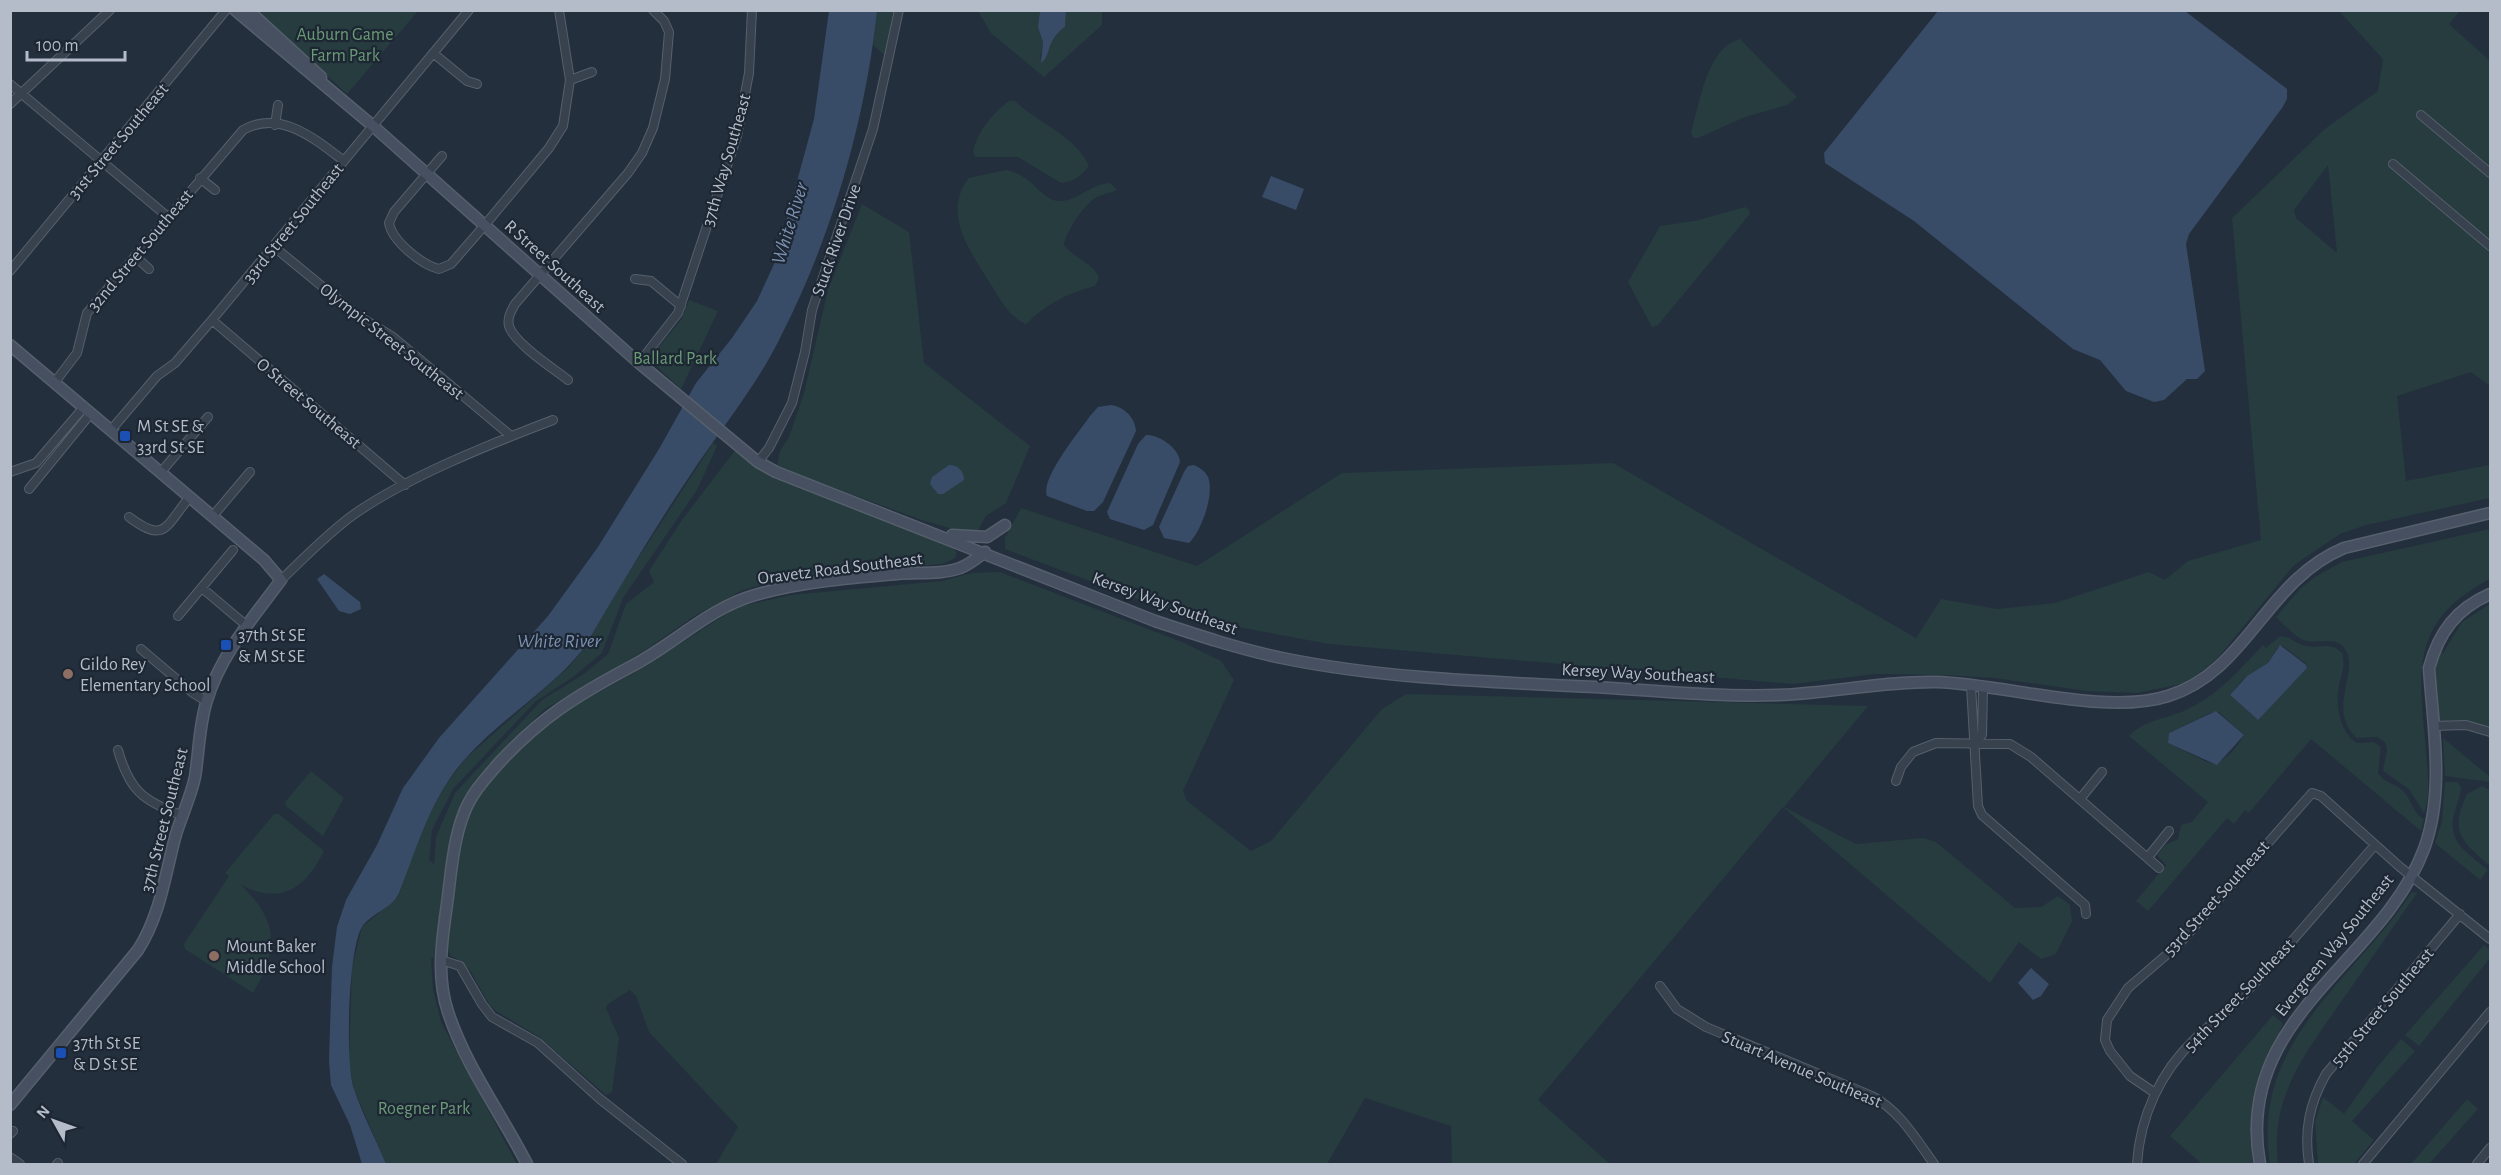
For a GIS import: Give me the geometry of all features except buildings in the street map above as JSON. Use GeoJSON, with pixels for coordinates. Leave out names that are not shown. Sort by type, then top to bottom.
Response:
{"type":"FeatureCollection","features":[{"type":"Feature","properties":{"kind":"street"},"geometry":{"type":"LineString","coordinates":[[10,104],[110,10]]}},
{"type":"Feature","properties":{"kind":"street","name":"31st Street Southeast"},"geometry":{"type":"LineString","coordinates":[[10,271],[226,10]]}},
{"type":"Feature","properties":{"kind":"street","name":"R Street Southeast"},"geometry":{"type":"LineString","coordinates":[[235,10],[322,86],[333,91]]}},
{"type":"Feature","properties":{"kind":"street","name":"R Street Southeast"},"geometry":{"type":"LineString","coordinates":[[248,10],[310,65],[333,91],[540,276],[742,451],[758,462]]}},
{"type":"Feature","properties":{"kind":"street","name":"33rd Street Southeast"},"geometry":{"type":"LineString","coordinates":[[111,430],[157,375],[175,363],[212,320],[469,10]]}},
{"type":"Feature","properties":{"kind":"street"},"geometry":{"type":"LineString","coordinates":[[442,156],[393,214],[389,223],[391,230],[422,260],[433,267],[442,268],[453,262],[556,139],[567,112],[570,80],[559,10]]}},
{"type":"Feature","properties":{"kind":"street"},"geometry":{"type":"LineString","coordinates":[[568,380],[517,338],[508,322],[513,307],[628,173],[642,153],[653,128],[665,79],[669,37],[666,24],[653,10]]}},
{"type":"Feature","properties":{"kind":"street","name":"37th Way Southeast"},"geometry":{"type":"LineString","coordinates":[[681,306],[737,136],[749,73],[752,10]]}},
{"type":"Feature","properties":{"kind":"street","name":"Stuck River Drive"},"geometry":{"type":"LineString","coordinates":[[758,462],[769,448],[792,403],[805,352],[812,310],[873,129],[899,10]]}},
{"type":"Feature","properties":{"kind":"street"},"geometry":{"type":"LineString","coordinates":[[433,53],[467,81],[477,84]]}},
{"type":"Feature","properties":{"kind":"street"},"geometry":{"type":"LineString","coordinates":[[570,80],[592,72]]}},
{"type":"Feature","properties":{"kind":"street"},"geometry":{"type":"LineString","coordinates":[[10,84],[168,217]]}},
{"type":"Feature","properties":{"kind":"street"},"geometry":{"type":"LineString","coordinates":[[278,105],[275,125],[305,132],[344,161]]}},
{"type":"Feature","properties":{"kind":"street"},"geometry":{"type":"LineString","coordinates":[[2421,115],[2490,173]]}},
{"type":"Feature","properties":{"kind":"street","name":"32nd Street Southeast"},"geometry":{"type":"LineString","coordinates":[[55,382],[77,353],[87,313],[234,137],[245,128],[258,124],[275,125]]}},
{"type":"Feature","properties":{"kind":"street"},"geometry":{"type":"LineString","coordinates":[[2393,164],[2490,246]]}},
{"type":"Feature","properties":{"kind":"street"},"geometry":{"type":"LineString","coordinates":[[200,178],[215,190]]}},
{"type":"Feature","properties":{"kind":"street","name":"Olympic Street Southeast"},"geometry":{"type":"LineString","coordinates":[[273,246],[357,315],[398,341],[512,436]]}},
{"type":"Feature","properties":{"kind":"street"},"geometry":{"type":"LineString","coordinates":[[135,256],[149,269]]}},
{"type":"Feature","properties":{"kind":"street"},"geometry":{"type":"LineString","coordinates":[[635,279],[651,281],[681,306],[674,321],[639,363]]}},
{"type":"Feature","properties":{"kind":"street","name":"O Street Southeast"},"geometry":{"type":"LineString","coordinates":[[212,320],[405,485]]}},
{"type":"Feature","properties":{"kind":"street"},"geometry":{"type":"LineString","coordinates":[[10,345],[264,560],[281,580]]}},
{"type":"Feature","properties":{"kind":"street"},"geometry":{"type":"LineString","coordinates":[[10,472],[36,463],[88,410]]}},
{"type":"Feature","properties":{"kind":"street"},"geometry":{"type":"LineString","coordinates":[[28,489],[88,410]]}},
{"type":"Feature","properties":{"kind":"street"},"geometry":{"type":"LineString","coordinates":[[161,472],[208,417]]}},
{"type":"Feature","properties":{"kind":"street","name":"37th Street Southeast"},"geometry":{"type":"LineString","coordinates":[[10,1105],[138,950],[151,930],[158,912],[181,815],[194,781],[206,701],[224,660],[281,580],[352,516],[405,485],[512,436],[553,420]]}},
{"type":"Feature","properties":{"kind":"street","name":"Kersey Way Southeast"},"geometry":{"type":"LineString","coordinates":[[758,462],[776,472],[985,552],[1155,621],[1217,642],[1296,660],[1404,674],[1498,682],[1756,695],[1938,682],[2110,702],[2141,702],[2172,695],[2199,681],[2223,663],[2286,587],[2324,558],[2344,548],[2490,513]]}},
{"type":"Feature","properties":{"kind":"street"},"geometry":{"type":"LineString","coordinates":[[212,517],[250,472]]}},
{"type":"Feature","properties":{"kind":"street"},"geometry":{"type":"LineString","coordinates":[[129,517],[146,530],[155,532],[164,528],[189,498]]}},
{"type":"Feature","properties":{"kind":"street"},"geometry":{"type":"LineString","coordinates":[[934,532],[976,538],[987,537],[1005,525]]}},
{"type":"Feature","properties":{"kind":"street"},"geometry":{"type":"LineString","coordinates":[[178,616],[233,550]]}},
{"type":"Feature","properties":{"kind":"street","name":"Oravetz Road Southeast"},"geometry":{"type":"LineString","coordinates":[[527,1164],[478,1081],[451,1022],[443,995],[441,960],[452,866],[465,809],[492,770],[548,715],[576,696],[645,659],[712,614],[746,598],[772,591],[843,580],[952,570],[966,566],[985,552]]}},
{"type":"Feature","properties":{"kind":"street"},"geometry":{"type":"LineString","coordinates":[[202,588],[247,626]]}},
{"type":"Feature","properties":{"kind":"street","name":"Evergreen Way Southeast"},"geometry":{"type":"LineString","coordinates":[[2260,1164],[2258,1152],[2260,1103],[2265,1079],[2286,1031],[2399,896],[2412,874],[2430,829],[2436,783],[2429,668],[2440,636],[2459,613],[2490,594]]}},
{"type":"Feature","properties":{"kind":"street"},"geometry":{"type":"LineString","coordinates":[[141,649],[193,693],[206,701]]}},
{"type":"Feature","properties":{"kind":"street"},"geometry":{"type":"LineString","coordinates":[[1971,686],[1978,806],[1982,815],[2085,905],[2086,914]]}},
{"type":"Feature","properties":{"kind":"street"},"geometry":{"type":"LineString","coordinates":[[1976,741],[1982,735],[1983,688]]}},
{"type":"Feature","properties":{"kind":"street"},"geometry":{"type":"LineString","coordinates":[[2433,726],[2466,725],[2490,732]]}},
{"type":"Feature","properties":{"kind":"street"},"geometry":{"type":"LineString","coordinates":[[1896,781],[1900,767],[1913,752],[1936,743],[1976,741],[2010,744],[2024,752],[2159,867]]}},
{"type":"Feature","properties":{"kind":"street"},"geometry":{"type":"LineString","coordinates":[[118,750],[127,779],[133,787],[150,801],[181,815]]}},
{"type":"Feature","properties":{"kind":"street"},"geometry":{"type":"LineString","coordinates":[[2080,799],[2102,772]]}},
{"type":"Feature","properties":{"kind":"street","name":"53rd Street Southeast"},"geometry":{"type":"LineString","coordinates":[[2155,1093],[2122,1068],[2107,1046],[2104,1029],[2121,996],[2179,944],[2308,795],[2316,793],[2321,796],[2375,844]]}},
{"type":"Feature","properties":{"kind":"street"},"geometry":{"type":"LineString","coordinates":[[2148,857],[2169,831]]}},
{"type":"Feature","properties":{"kind":"street"},"geometry":{"type":"LineString","coordinates":[[2375,844],[2490,939]]}},
{"type":"Feature","properties":{"kind":"street","name":"54th Street Southeast"},"geometry":{"type":"LineString","coordinates":[[2137,1164],[2144,1122],[2155,1093],[2189,1045],[2241,998],[2375,844]]}},
{"type":"Feature","properties":{"kind":"street","name":"55th Street Southeast"},"geometry":{"type":"LineString","coordinates":[[2309,1164],[2307,1135],[2311,1104],[2326,1074],[2460,914]]}},
{"type":"Feature","properties":{"kind":"street"},"geometry":{"type":"LineString","coordinates":[[441,960],[457,964],[464,970],[482,1004],[492,1017],[538,1043],[600,1099],[682,1164]]}},
{"type":"Feature","properties":{"kind":"street","name":"Stuart Avenue Southeast"},"geometry":{"type":"LineString","coordinates":[[1660,986],[1677,1009],[1706,1027],[1865,1093],[1886,1104],[1902,1119],[1934,1164]]}},
{"type":"Feature","properties":{"kind":"street"},"geometry":{"type":"LineString","coordinates":[[2363,1164],[2490,1012]]}},
{"type":"Feature","properties":{"kind":"street"},"geometry":{"type":"LineString","coordinates":[[2477,1164],[2490,1148]]}},
{"type":"Feature","properties":{"kind":"street"},"geometry":{"type":"LineString","coordinates":[[10,1157],[20,1164]]}},
{"type":"Feature","properties":{"kind":"green space","name":"Auburn Game Farm Park"},"geometry":{"type":"Polygon","coordinates":[[[258,11],[418,11],[347,94],[258,11]]]}},
{"type":"Feature","properties":{"kind":"green space"},"geometry":{"type":"Polygon","coordinates":[[[877,11],[899,11],[889,59],[873,45],[877,11]]]}},
{"type":"Feature","properties":{"kind":"green space"},"geometry":{"type":"Polygon","coordinates":[[[978,11],[1040,11],[1038,27],[1043,42],[1040,60],[1051,38],[1065,27],[1066,11],[1102,11],[1102,25],[1044,77],[991,33],[978,11]]]}},
{"type":"Feature","properties":{"kind":"green space"},"geometry":{"type":"Polygon","coordinates":[[[2339,11],[2460,11],[2449,24],[2490,61],[2490,386],[2471,372],[2397,396],[2406,481],[2489,465],[2490,498],[2366,525],[2340,534],[2294,565],[2217,659],[2186,683],[2137,693],[2087,691],[1994,678],[1947,675],[1875,674],[1793,684],[1329,644],[1206,621],[1170,611],[1005,549],[1005,538],[1021,508],[1197,566],[1342,473],[1613,463],[1916,638],[1941,599],[1997,609],[2055,603],[2149,572],[2165,580],[2188,561],[2261,540],[2232,218],[2326,128],[2378,91],[2383,59],[2339,11]],[[2328,165],[2294,210],[2296,218],[2337,253],[2328,165]]]}},
{"type":"Feature","properties":{"kind":"green space"},"geometry":{"type":"Polygon","coordinates":[[[1740,39],[1797,97],[1787,105],[1745,117],[1698,138],[1693,138],[1691,133],[1697,108],[1712,65],[1729,44],[1740,39]]]}},
{"type":"Feature","properties":{"kind":"green space"},"geometry":{"type":"Polygon","coordinates":[[[1009,101],[1015,101],[1066,138],[1083,155],[1089,166],[1074,180],[1061,183],[1018,157],[975,157],[973,152],[982,130],[997,111],[1009,101]]]}},
{"type":"Feature","properties":{"kind":"green space"},"geometry":{"type":"Polygon","coordinates":[[[1006,170],[1030,181],[1046,196],[1058,201],[1071,199],[1103,184],[1110,183],[1117,190],[1099,196],[1089,203],[1065,239],[1064,245],[1068,250],[1088,264],[1096,273],[1099,278],[1095,286],[1058,300],[1026,324],[1009,312],[1001,301],[968,246],[958,219],[961,191],[969,178],[1006,170]]]}},
{"type":"Feature","properties":{"kind":"green space"},"geometry":{"type":"Polygon","coordinates":[[[862,204],[909,232],[924,363],[1030,446],[1006,503],[986,516],[978,531],[959,531],[922,520],[777,467],[780,451],[789,437],[804,393],[828,290],[862,204]]]}},
{"type":"Feature","properties":{"kind":"green space"},"geometry":{"type":"Polygon","coordinates":[[[1745,207],[1750,211],[1749,215],[1658,325],[1652,327],[1628,282],[1660,226],[1695,221],[1745,207]]]}},
{"type":"Feature","properties":{"kind":"green space","name":"Ballard Park"},"geometry":{"type":"Polygon","coordinates":[[[689,300],[718,311],[681,389],[649,359],[681,320],[689,300]]]}},
{"type":"Feature","properties":{"kind":"green space","name":"Roegner Park"},"geometry":{"type":"Polygon","coordinates":[[[713,443],[717,446],[697,490],[623,598],[602,653],[573,677],[535,702],[453,789],[432,830],[429,860],[434,864],[436,837],[455,793],[542,700],[584,674],[608,654],[626,604],[654,582],[649,571],[682,520],[736,449],[776,477],[953,548],[957,553],[955,558],[942,564],[862,570],[764,584],[743,590],[696,615],[644,651],[545,709],[510,742],[464,797],[451,836],[434,957],[431,959],[433,989],[441,1022],[517,1164],[386,1164],[354,1089],[349,1063],[352,968],[362,927],[398,897],[423,826],[440,792],[465,759],[570,666],[584,648],[625,578],[713,443]]]}},
{"type":"Feature","properties":{"kind":"green space"},"geometry":{"type":"Polygon","coordinates":[[[2490,529],[2490,579],[2462,596],[2443,615],[2430,635],[2424,656],[2421,680],[2428,789],[2424,813],[2409,789],[2383,771],[2387,750],[2385,742],[2377,737],[2357,738],[2348,728],[2343,705],[2349,662],[2343,647],[2332,641],[2313,642],[2301,639],[2276,617],[2300,589],[2315,577],[2342,562],[2490,529]]]}},
{"type":"Feature","properties":{"kind":"green space"},"geometry":{"type":"Polygon","coordinates":[[[1000,572],[1182,642],[1221,661],[1234,680],[1183,791],[1187,801],[1251,851],[1271,841],[1382,709],[1406,694],[1868,706],[1784,807],[1856,844],[1923,838],[1936,842],[2015,908],[2041,907],[2058,896],[2070,905],[2072,921],[2056,954],[2041,959],[2019,942],[1990,983],[1783,807],[1538,1100],[1610,1164],[1452,1164],[1451,1126],[1365,1098],[1327,1164],[716,1164],[738,1127],[649,1032],[636,996],[630,990],[608,1004],[606,1008],[619,1038],[612,1092],[606,1095],[538,1036],[496,1011],[489,1004],[471,972],[461,961],[451,956],[447,949],[459,855],[471,808],[502,766],[550,720],[644,667],[737,607],[791,595],[942,581],[972,573],[1000,572]]]}},
{"type":"Feature","properties":{"kind":"green space"},"geometry":{"type":"Polygon","coordinates":[[[2490,604],[2490,727],[2455,721],[2442,722],[2437,718],[2434,672],[2438,652],[2443,653],[2462,622],[2490,604]]]}},
{"type":"Feature","properties":{"kind":"green space"},"geometry":{"type":"Polygon","coordinates":[[[2279,637],[2283,637],[2311,647],[2334,647],[2342,653],[2343,666],[2338,693],[2338,709],[2346,732],[2357,743],[2374,742],[2381,747],[2378,773],[2383,779],[2406,794],[2417,813],[2424,819],[2421,831],[2311,739],[2249,813],[2245,810],[2234,824],[2227,818],[2148,911],[2136,901],[2166,865],[2157,855],[2165,845],[2178,839],[2181,825],[2192,822],[2208,802],[2129,736],[2151,722],[2184,711],[2202,701],[2230,679],[2263,645],[2266,648],[2279,637]],[[2283,646],[2277,648],[2268,663],[2244,678],[2230,695],[2255,718],[2307,668],[2306,664],[2283,646]],[[2212,712],[2169,733],[2168,743],[2207,762],[2213,763],[2223,759],[2233,751],[2244,735],[2219,712],[2212,712]]]}},
{"type":"Feature","properties":{"kind":"green space"},"geometry":{"type":"Polygon","coordinates":[[[2443,738],[2490,777],[2490,782],[2445,776],[2443,738]]]}},
{"type":"Feature","properties":{"kind":"green space"},"geometry":{"type":"Polygon","coordinates":[[[311,771],[344,798],[323,836],[286,806],[285,802],[311,771]]]}},
{"type":"Feature","properties":{"kind":"green space"},"geometry":{"type":"Polygon","coordinates":[[[2445,782],[2457,782],[2461,787],[2454,814],[2454,833],[2461,846],[2488,870],[2480,880],[2435,843],[2442,821],[2445,782]]]}},
{"type":"Feature","properties":{"kind":"green space"},"geometry":{"type":"Polygon","coordinates":[[[2482,786],[2490,790],[2490,866],[2466,843],[2459,827],[2459,818],[2467,794],[2482,786]]]}},
{"type":"Feature","properties":{"kind":"green space"},"geometry":{"type":"Polygon","coordinates":[[[274,814],[279,814],[324,851],[309,875],[290,890],[268,893],[241,885],[263,911],[271,936],[271,949],[267,962],[253,993],[185,949],[184,944],[229,876],[225,873],[274,814]]]}},
{"type":"Feature","properties":{"kind":"green space"},"geometry":{"type":"Polygon","coordinates":[[[2412,892],[2417,893],[2304,1056],[2285,1095],[2277,1139],[2278,1164],[2270,1164],[2268,1121],[2275,1082],[2291,1048],[2311,1016],[2412,892]]]}},
{"type":"Feature","properties":{"kind":"green space"},"geometry":{"type":"Polygon","coordinates":[[[2484,945],[2489,949],[2490,958],[2419,1046],[2405,1035],[2484,945]]]}},
{"type":"Feature","properties":{"kind":"green space"},"geometry":{"type":"Polygon","coordinates":[[[2273,1015],[2283,1024],[2262,1075],[2253,1109],[2251,1145],[2253,1164],[2202,1164],[2170,1136],[2273,1015]]]}},
{"type":"Feature","properties":{"kind":"green space"},"geometry":{"type":"Polygon","coordinates":[[[2401,1039],[2415,1051],[2352,1121],[2374,1140],[2354,1164],[2318,1164],[2315,1122],[2323,1097],[2344,1114],[2378,1066],[2401,1039]]]}},
{"type":"Feature","properties":{"kind":"green space"},"geometry":{"type":"Polygon","coordinates":[[[2467,1099],[2478,1109],[2429,1164],[2411,1164],[2467,1099]]]}},
{"type":"Feature","properties":{"kind":"water","name":"White River"},"geometry":{"type":"Polygon","coordinates":[[[829,11],[877,11],[872,53],[844,178],[816,259],[781,336],[749,391],[662,519],[584,648],[557,677],[479,744],[453,774],[426,823],[399,893],[392,903],[366,922],[357,939],[349,1006],[351,1075],[357,1098],[386,1164],[362,1164],[350,1125],[331,1085],[329,1061],[332,967],[337,927],[346,900],[377,845],[403,788],[439,738],[548,616],[598,547],[659,449],[696,383],[732,338],[757,301],[775,262],[814,119],[829,11]]]}},
{"type":"Feature","properties":{"kind":"water"},"geometry":{"type":"Polygon","coordinates":[[[1040,11],[1066,11],[1065,27],[1054,37],[1047,56],[1041,63],[1043,42],[1038,27],[1040,11]]]}},
{"type":"Feature","properties":{"kind":"water"},"geometry":{"type":"Polygon","coordinates":[[[1938,11],[2185,11],[2287,89],[2287,99],[2282,108],[2189,234],[2186,244],[2205,371],[2197,379],[2187,379],[2164,400],[2154,402],[2126,391],[2100,360],[2073,349],[1914,221],[1825,163],[1824,153],[1938,11]]]}},
{"type":"Feature","properties":{"kind":"water"},"geometry":{"type":"Polygon","coordinates":[[[1271,176],[1304,189],[1296,210],[1262,197],[1271,176]]]}},
{"type":"Feature","properties":{"kind":"water"},"geometry":{"type":"Polygon","coordinates":[[[1111,405],[1128,414],[1134,421],[1136,431],[1103,502],[1094,511],[1087,511],[1047,496],[1046,488],[1049,479],[1070,444],[1098,407],[1111,405]]]}},
{"type":"Feature","properties":{"kind":"water"},"geometry":{"type":"Polygon","coordinates":[[[1146,435],[1157,437],[1168,443],[1177,452],[1180,462],[1153,525],[1144,530],[1110,519],[1107,512],[1138,444],[1146,435]]]}},
{"type":"Feature","properties":{"kind":"water"},"geometry":{"type":"Polygon","coordinates":[[[949,465],[960,469],[964,480],[943,494],[938,494],[930,484],[932,477],[949,465]]]}},
{"type":"Feature","properties":{"kind":"water"},"geometry":{"type":"Polygon","coordinates":[[[1194,465],[1205,473],[1210,484],[1206,512],[1202,522],[1189,543],[1164,538],[1159,527],[1184,472],[1188,466],[1194,465]]]}},
{"type":"Feature","properties":{"kind":"water"},"geometry":{"type":"Polygon","coordinates":[[[324,574],[360,602],[361,609],[350,614],[339,611],[317,579],[324,574]]]}},
{"type":"Feature","properties":{"kind":"water"},"geometry":{"type":"Polygon","coordinates":[[[2280,645],[2307,668],[2258,720],[2230,695],[2247,676],[2268,663],[2280,645]]]}},
{"type":"Feature","properties":{"kind":"water"},"geometry":{"type":"Polygon","coordinates":[[[2216,711],[2244,735],[2217,765],[2168,743],[2169,733],[2216,711]]]}},
{"type":"Feature","properties":{"kind":"water"},"geometry":{"type":"Polygon","coordinates":[[[2031,968],[2049,984],[2041,996],[2033,1000],[2018,983],[2031,968]]]}},
{"type":"Feature","properties":{"kind":"place","name":"M St SE & 33rd St SE"},"geometry":{"type":"Point","coordinates":[125,436]}},
{"type":"Feature","properties":{"kind":"place","name":"37th St SE & M St SE"},"geometry":{"type":"Point","coordinates":[226,645]}},
{"type":"Feature","properties":{"kind":"place","name":"Gildo Rey Elementary School"},"geometry":{"type":"Point","coordinates":[68,674]}},
{"type":"Feature","properties":{"kind":"place","name":"Mount Baker Middle School"},"geometry":{"type":"Point","coordinates":[214,956]}},
{"type":"Feature","properties":{"kind":"place","name":"37th St SE & D St SE"},"geometry":{"type":"Point","coordinates":[61,1053]}}]}
